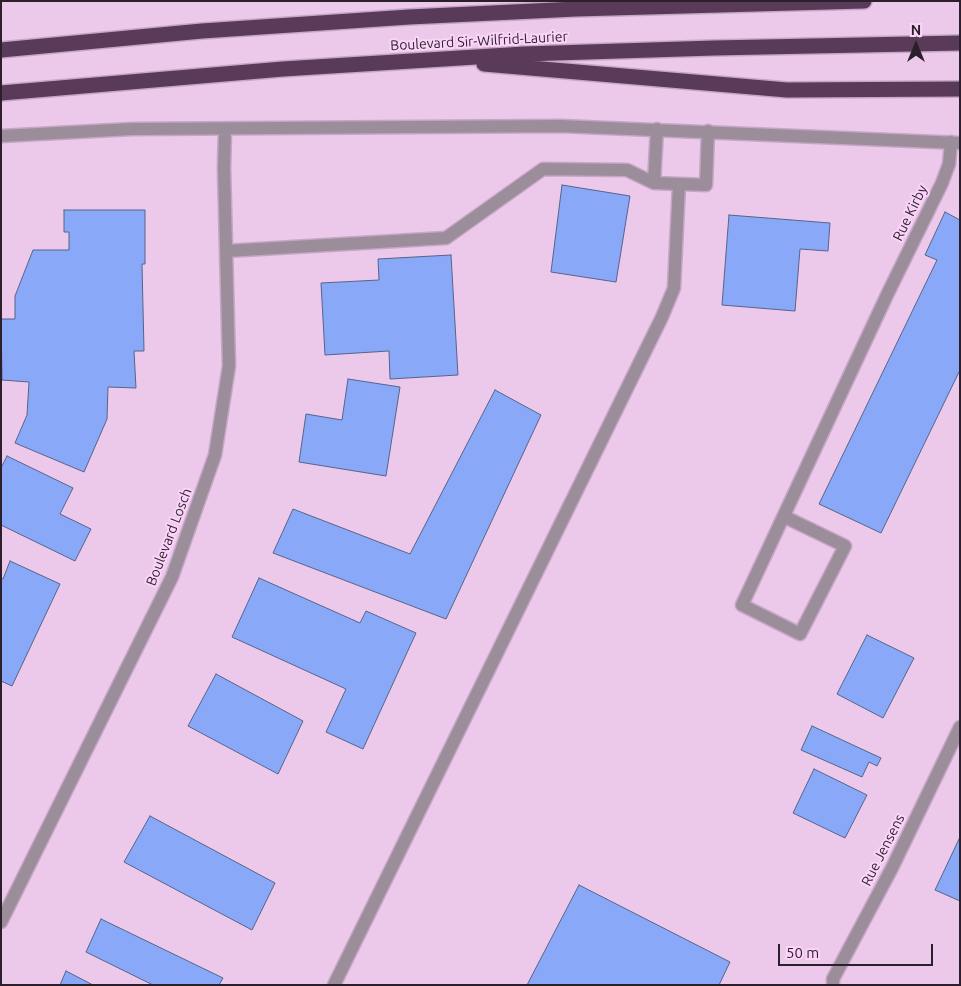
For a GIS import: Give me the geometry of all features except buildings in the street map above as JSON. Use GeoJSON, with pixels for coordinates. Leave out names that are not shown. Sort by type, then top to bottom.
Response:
{"type":"FeatureCollection","features":[{"type":"Feature","properties":{"kind":"highway"},"geometry":{"type":"LineString","coordinates":[[518,11],[589,1]]}},
{"type":"Feature","properties":{"kind":"highway","name":"Boulevard Sir-Wilfrid-Laurier"},"geometry":{"type":"LineString","coordinates":[[1,50],[231,29],[518,11],[864,1]]}},
{"type":"Feature","properties":{"kind":"highway","name":"Boulevard Sir-Wilfrid-Laurier"},"geometry":{"type":"LineString","coordinates":[[1,93],[219,74],[430,60],[591,52],[960,43]]}},
{"type":"Feature","properties":{"kind":"highway"},"geometry":{"type":"LineString","coordinates":[[430,60],[787,90],[960,89]]}},
{"type":"Feature","properties":{"kind":"street"},"geometry":{"type":"LineString","coordinates":[[1,136],[109,130],[560,126],[955,142]]}},
{"type":"Feature","properties":{"kind":"street","name":"Boulevard Losch"},"geometry":{"type":"LineString","coordinates":[[1,922],[172,577],[216,455],[229,366],[225,129]]}},
{"type":"Feature","properties":{"kind":"street"},"geometry":{"type":"LineString","coordinates":[[654,183],[657,129]]}},
{"type":"Feature","properties":{"kind":"street"},"geometry":{"type":"LineString","coordinates":[[226,251],[446,238],[543,169],[627,170],[654,183],[706,185],[708,132]]}},
{"type":"Feature","properties":{"kind":"street","name":"Rue Kirby"},"geometry":{"type":"LineString","coordinates":[[785,517],[845,546],[800,634],[742,606],[887,294],[942,183],[955,142]]}},
{"type":"Feature","properties":{"kind":"street"},"geometry":{"type":"LineString","coordinates":[[334,985],[665,310],[674,288],[679,184]]}},
{"type":"Feature","properties":{"kind":"street","name":"Rue Jensens"},"geometry":{"type":"LineString","coordinates":[[833,985],[833,979],[892,868],[960,727]]}}]}
